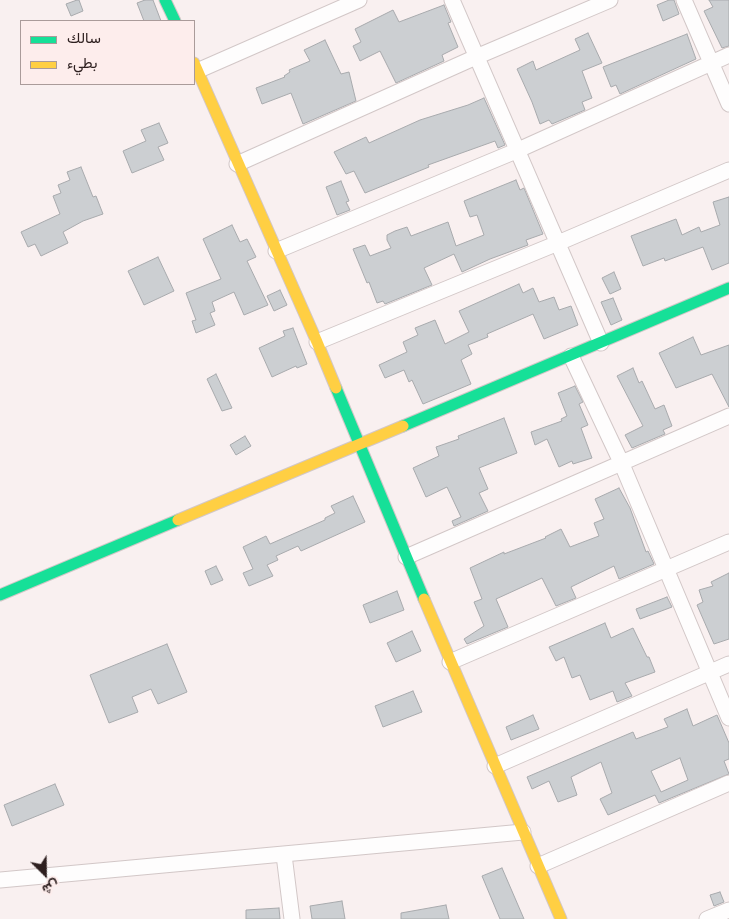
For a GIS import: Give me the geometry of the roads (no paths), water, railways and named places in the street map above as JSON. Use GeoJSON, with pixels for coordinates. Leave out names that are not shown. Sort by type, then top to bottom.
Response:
{"type":"FeatureCollection","features":[{"type":"Feature","properties":{"kind":"main road"},"geometry":{"type":"LineString","coordinates":[[165,0],[175,20]]}},
{"type":"Feature","properties":{"kind":"main road"},"geometry":{"type":"LineString","coordinates":[[195,67],[317,342],[450,662],[561,919]]}},
{"type":"Feature","properties":{"kind":"main road"},"geometry":{"type":"LineString","coordinates":[[0,595],[729,288]]}},
{"type":"Feature","properties":{"kind":"street"},"geometry":{"type":"LineString","coordinates":[[195,67],[359,0]]}},
{"type":"Feature","properties":{"kind":"street"},"geometry":{"type":"LineString","coordinates":[[452,0],[602,343]]}},
{"type":"Feature","properties":{"kind":"street"},"geometry":{"type":"LineString","coordinates":[[237,164],[476,57],[610,0]]}},
{"type":"Feature","properties":{"kind":"street"},"geometry":{"type":"LineString","coordinates":[[684,0],[729,104]]}},
{"type":"Feature","properties":{"kind":"street"},"geometry":{"type":"LineString","coordinates":[[276,251],[516,150],[729,55]]}},
{"type":"Feature","properties":{"kind":"street"},"geometry":{"type":"LineString","coordinates":[[317,342],[729,170]]}},
{"type":"Feature","properties":{"kind":"street"},"geometry":{"type":"LineString","coordinates":[[571,356],[621,462],[729,718]]}},
{"type":"Feature","properties":{"kind":"street"},"geometry":{"type":"LineString","coordinates":[[406,557],[729,416]]}},
{"type":"Feature","properties":{"kind":"street"},"geometry":{"type":"LineString","coordinates":[[450,662],[729,542]]}},
{"type":"Feature","properties":{"kind":"street"},"geometry":{"type":"LineString","coordinates":[[495,766],[729,664]]}},
{"type":"Feature","properties":{"kind":"street"},"geometry":{"type":"LineString","coordinates":[[538,866],[729,783]]}},
{"type":"Feature","properties":{"kind":"street"},"geometry":{"type":"LineString","coordinates":[[0,880],[523,832]]}},
{"type":"Feature","properties":{"kind":"street"},"geometry":{"type":"LineString","coordinates":[[284,855],[292,919]]}},
{"type":"Feature","properties":{"kind":"street"},"geometry":{"type":"LineString","coordinates":[[708,919],[729,910]]}}]}
